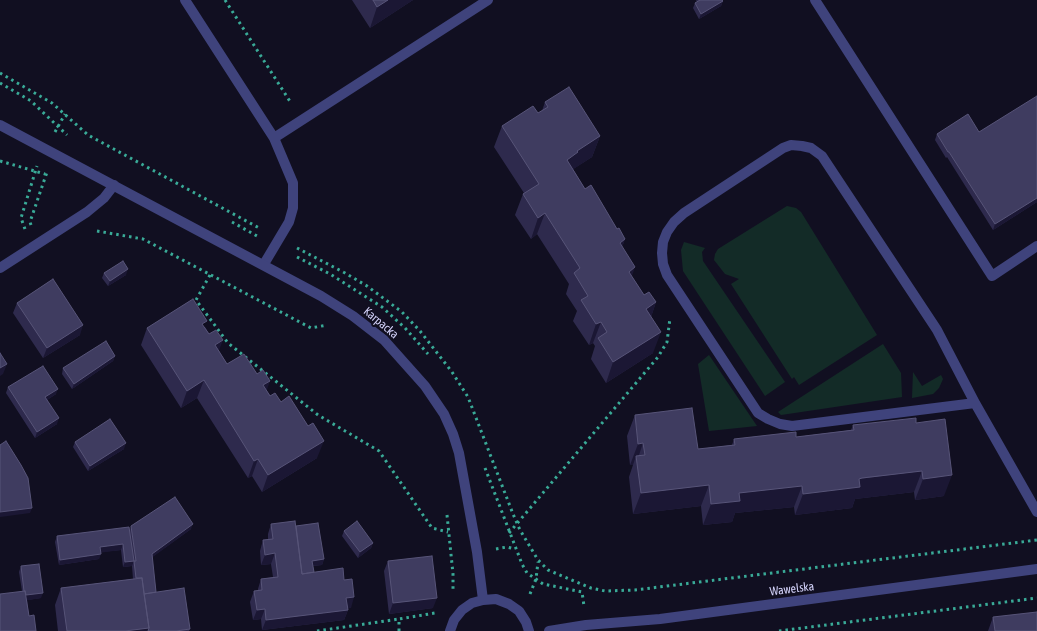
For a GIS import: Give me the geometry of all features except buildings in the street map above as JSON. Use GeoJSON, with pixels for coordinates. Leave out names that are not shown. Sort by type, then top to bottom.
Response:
{"type":"FeatureCollection","features":[{"type":"Feature","properties":{"kind":"street"},"geometry":{"type":"LineString","coordinates":[[185,0],[274,138],[293,183],[294,208],[264,264]]}},
{"type":"Feature","properties":{"kind":"street"},"geometry":{"type":"LineString","coordinates":[[274,138],[488,0]]}},
{"type":"Feature","properties":{"kind":"street"},"geometry":{"type":"LineString","coordinates":[[815,0],[992,276],[1037,246]]}},
{"type":"Feature","properties":{"kind":"street","name":"Karpacka"},"geometry":{"type":"LineString","coordinates":[[0,125],[264,264],[353,316],[384,340],[425,386],[444,414],[453,434],[459,453],[477,552],[483,600]]}},
{"type":"Feature","properties":{"kind":"street"},"geometry":{"type":"LineString","coordinates":[[975,403],[792,426],[773,422],[758,412],[667,275],[662,259],[665,236],[674,222],[684,214],[783,148],[798,145],[811,148],[822,156],[937,330],[975,403],[1037,512]]}},
{"type":"Feature","properties":{"kind":"street"},"geometry":{"type":"LineString","coordinates":[[0,268],[87,212],[104,198],[114,184]]}},
{"type":"Feature","properties":{"kind":"street","name":"Wawelska"},"geometry":{"type":"LineString","coordinates":[[549,631],[586,625],[660,619],[1037,569]]}},
{"type":"Feature","properties":{"kind":"street"},"geometry":{"type":"LineString","coordinates":[[450,631],[454,620],[462,610],[472,603],[483,600],[496,600],[509,604],[519,611],[529,631]]}},
{"type":"Feature","properties":{"kind":"path"},"geometry":{"type":"LineString","coordinates":[[225,0],[302,120]]}},
{"type":"Feature","properties":{"kind":"path"},"geometry":{"type":"LineString","coordinates":[[0,73],[52,103],[88,135],[266,232]]}},
{"type":"Feature","properties":{"kind":"path"},"geometry":{"type":"LineString","coordinates":[[0,83],[31,101],[67,135],[75,139]]}},
{"type":"Feature","properties":{"kind":"path"},"geometry":{"type":"LineString","coordinates":[[53,136],[65,114]]}},
{"type":"Feature","properties":{"kind":"path"},"geometry":{"type":"LineString","coordinates":[[0,161],[46,175]]}},
{"type":"Feature","properties":{"kind":"path"},"geometry":{"type":"LineString","coordinates":[[29,236],[21,218],[38,163]]}},
{"type":"Feature","properties":{"kind":"path"},"geometry":{"type":"LineString","coordinates":[[20,234],[32,227],[30,222],[48,169]]}},
{"type":"Feature","properties":{"kind":"path"},"geometry":{"type":"LineString","coordinates":[[228,220],[262,238]]}},
{"type":"Feature","properties":{"kind":"path"},"geometry":{"type":"LineString","coordinates":[[91,230],[143,239],[311,328],[332,324]]}},
{"type":"Feature","properties":{"kind":"path"},"geometry":{"type":"LineString","coordinates":[[210,275],[196,300],[228,343],[318,415],[379,451],[432,528],[448,532]]}},
{"type":"Feature","properties":{"kind":"path"},"geometry":{"type":"LineString","coordinates":[[509,533],[658,356],[667,342],[671,306],[680,295]]}},
{"type":"Feature","properties":{"kind":"path"},"geometry":{"type":"LineString","coordinates":[[447,508],[453,594]]}},
{"type":"Feature","properties":{"kind":"path"},"geometry":{"type":"LineString","coordinates":[[513,514],[538,560],[548,570],[605,592],[721,581],[1037,540]]}},
{"type":"Feature","properties":{"kind":"path"},"geometry":{"type":"LineString","coordinates":[[524,619],[526,604],[536,579],[539,565],[538,560]]}},
{"type":"Feature","properties":{"kind":"path"},"geometry":{"type":"LineString","coordinates":[[779,631],[1037,598]]}},
{"type":"Feature","properties":{"kind":"path"},"geometry":{"type":"LineString","coordinates":[[317,631],[438,613]]}},
{"type":"Feature","properties":{"kind":"path"},"geometry":{"type":"LineString","coordinates":[[399,619],[399,631]]}},
{"type":"Feature","properties":{"kind":"green space"},"geometry":{"type":"Polygon","coordinates":[[[787,206],[796,208],[801,212],[877,335],[799,385],[794,377],[792,379],[731,284],[739,279],[725,274],[714,260],[718,249],[787,206]]]}},
{"type":"Feature","properties":{"kind":"green space"},"geometry":{"type":"Polygon","coordinates":[[[684,242],[705,248],[702,252],[703,261],[785,382],[765,396],[683,271],[681,250],[684,242]]]}},
{"type":"Feature","properties":{"kind":"green space"},"geometry":{"type":"Polygon","coordinates":[[[883,344],[901,373],[902,397],[781,415],[778,412],[883,344]]]}},
{"type":"Feature","properties":{"kind":"green space"},"geometry":{"type":"Polygon","coordinates":[[[709,355],[757,426],[709,431],[698,364],[709,355]]]}},
{"type":"Feature","properties":{"kind":"green space"},"geometry":{"type":"Polygon","coordinates":[[[913,372],[922,386],[941,375],[943,379],[939,388],[933,394],[912,398],[913,372]]]}}]}
